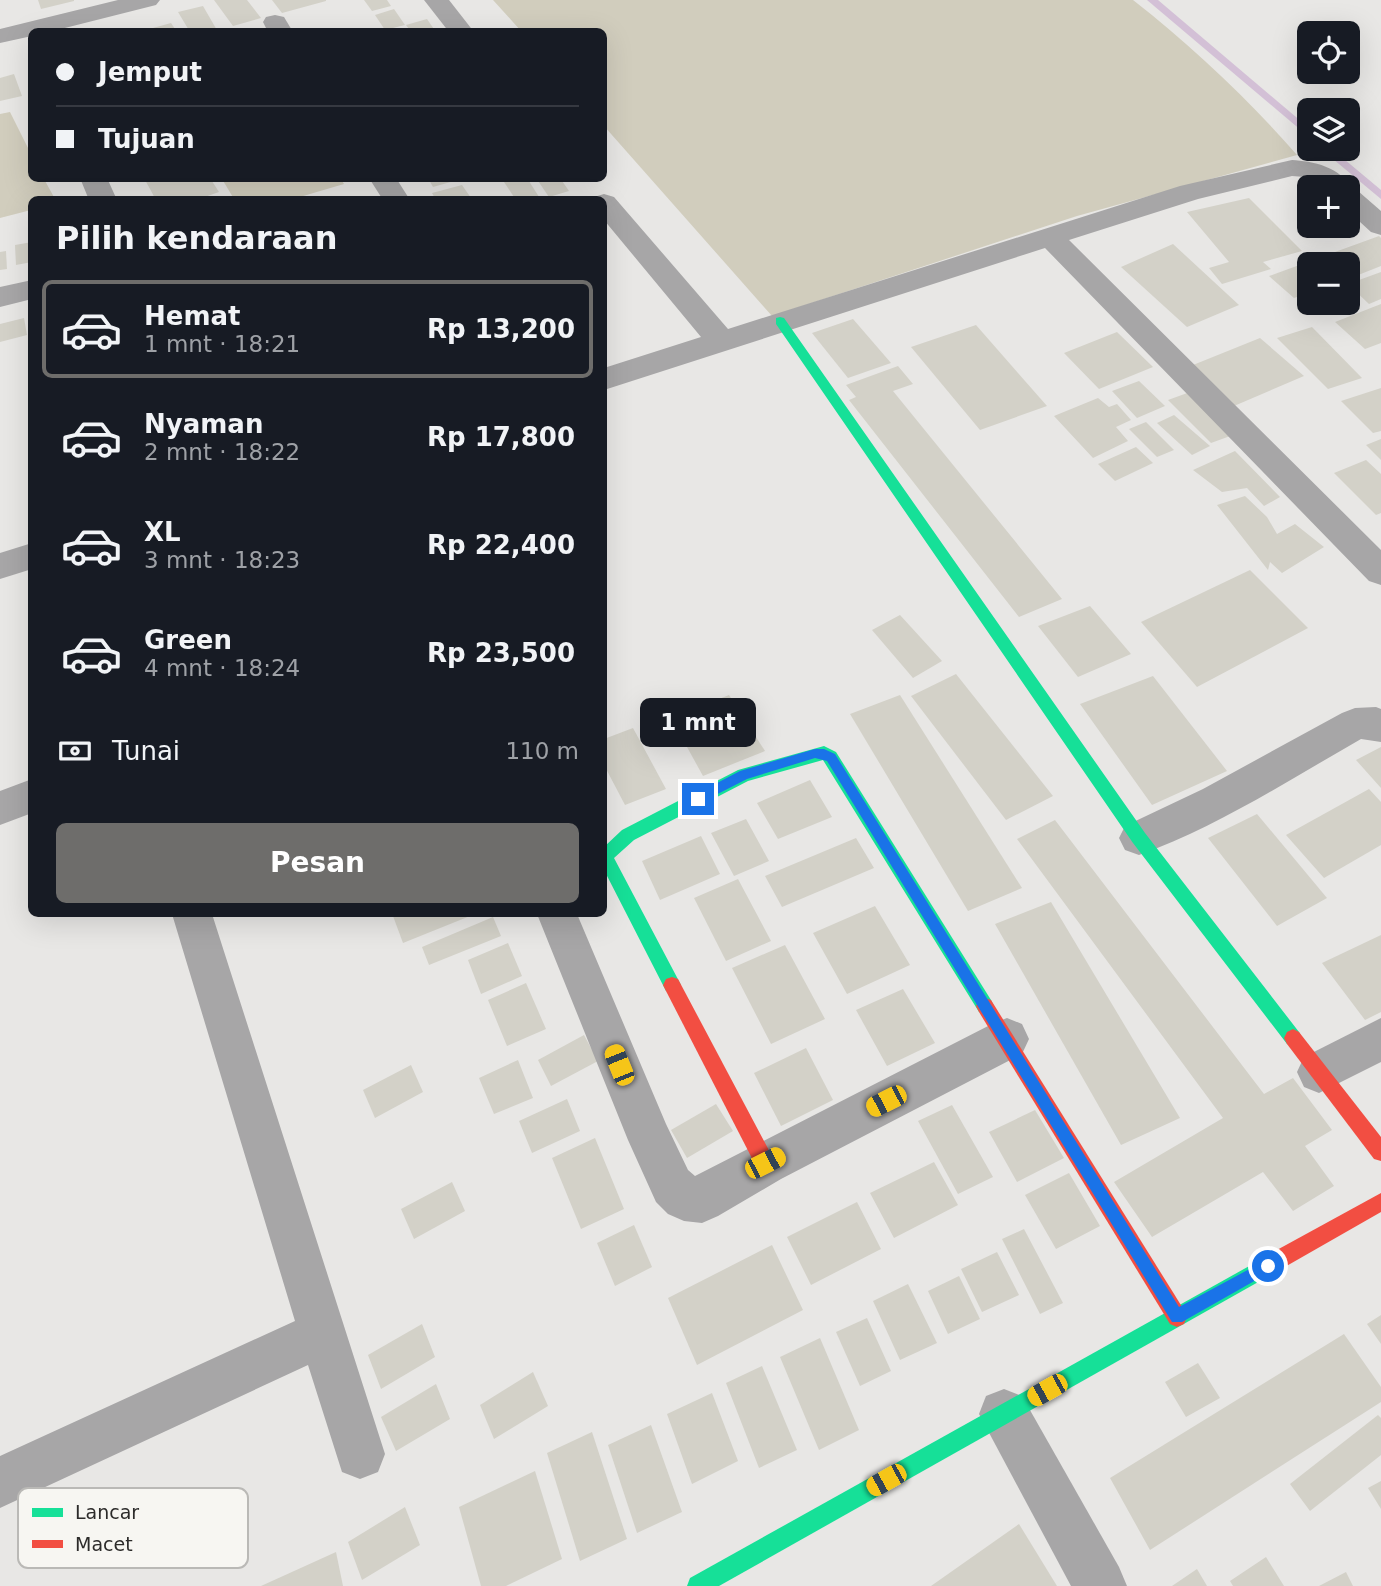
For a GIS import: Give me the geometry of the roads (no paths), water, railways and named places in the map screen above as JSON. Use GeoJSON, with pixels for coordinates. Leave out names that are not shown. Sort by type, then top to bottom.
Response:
{"type":"FeatureCollection","features":[{"type":"Feature","properties":{"kind":"street"},"geometry":{"type":"LineString","coordinates":[[32,28],[148,0]]}},
{"type":"Feature","properties":{"kind":"street"},"geometry":{"type":"LineString","coordinates":[[436,0],[459,28]]}},
{"type":"Feature","properties":{"kind":"street"},"geometry":{"type":"LineString","coordinates":[[607,378],[1190,192],[1292,168],[1312,169],[1320,175]]}},
{"type":"Feature","properties":{"kind":"street"},"geometry":{"type":"LineString","coordinates":[[1360,208],[1381,226]]}},
{"type":"Feature","properties":{"kind":"street"},"geometry":{"type":"LineString","coordinates":[[607,211],[721,341]]}},
{"type":"Feature","properties":{"kind":"street"},"geometry":{"type":"LineString","coordinates":[[1050,237],[1381,572]]}},
{"type":"Feature","properties":{"kind":"street"},"geometry":{"type":"LineString","coordinates":[[0,297],[28,290]]}},
{"type":"Feature","properties":{"kind":"street"},"geometry":{"type":"LineString","coordinates":[[780,321],[1139,838],[1381,1152]]}},
{"type":"Feature","properties":{"kind":"street"},"geometry":{"type":"LineString","coordinates":[[0,566],[28,557]]}},
{"type":"Feature","properties":{"kind":"street"},"geometry":{"type":"LineString","coordinates":[[1139,838],[1217,802],[1355,724],[1376,723],[1381,726]]}},
{"type":"Feature","properties":{"kind":"street"},"geometry":{"type":"LineString","coordinates":[[607,854],[628,835],[744,775],[824,753],[831,757],[1177,1317]]}},
{"type":"Feature","properties":{"kind":"street"},"geometry":{"type":"LineString","coordinates":[[0,808],[28,798]]}},
{"type":"Feature","properties":{"kind":"street"},"geometry":{"type":"LineString","coordinates":[[607,860],[765,1163]]}},
{"type":"Feature","properties":{"kind":"street"},"geometry":{"type":"LineString","coordinates":[[193,917],[360,1454]]}},
{"type":"Feature","properties":{"kind":"street"},"geometry":{"type":"LineString","coordinates":[[558,917],[650,1140],[672,1186],[684,1198],[702,1200],[765,1163],[1007,1040]]}},
{"type":"Feature","properties":{"kind":"street"},"geometry":{"type":"LineString","coordinates":[[1319,1072],[1381,1040]]}},
{"type":"Feature","properties":{"kind":"street"},"geometry":{"type":"LineString","coordinates":[[698,1586],[1381,1202]]}},
{"type":"Feature","properties":{"kind":"street"},"geometry":{"type":"LineString","coordinates":[[0,1482],[323,1333]]}},
{"type":"Feature","properties":{"kind":"street"},"geometry":{"type":"LineString","coordinates":[[1004,1414],[1100,1586]]}},
{"type":"Feature","properties":{"kind":"waterway"},"geometry":{"type":"LineString","coordinates":[[1152,0],[1297,124]]}},
{"type":"Feature","properties":{"kind":"waterway"},"geometry":{"type":"LineString","coordinates":[[1340,161],[1381,196]]}}]}
